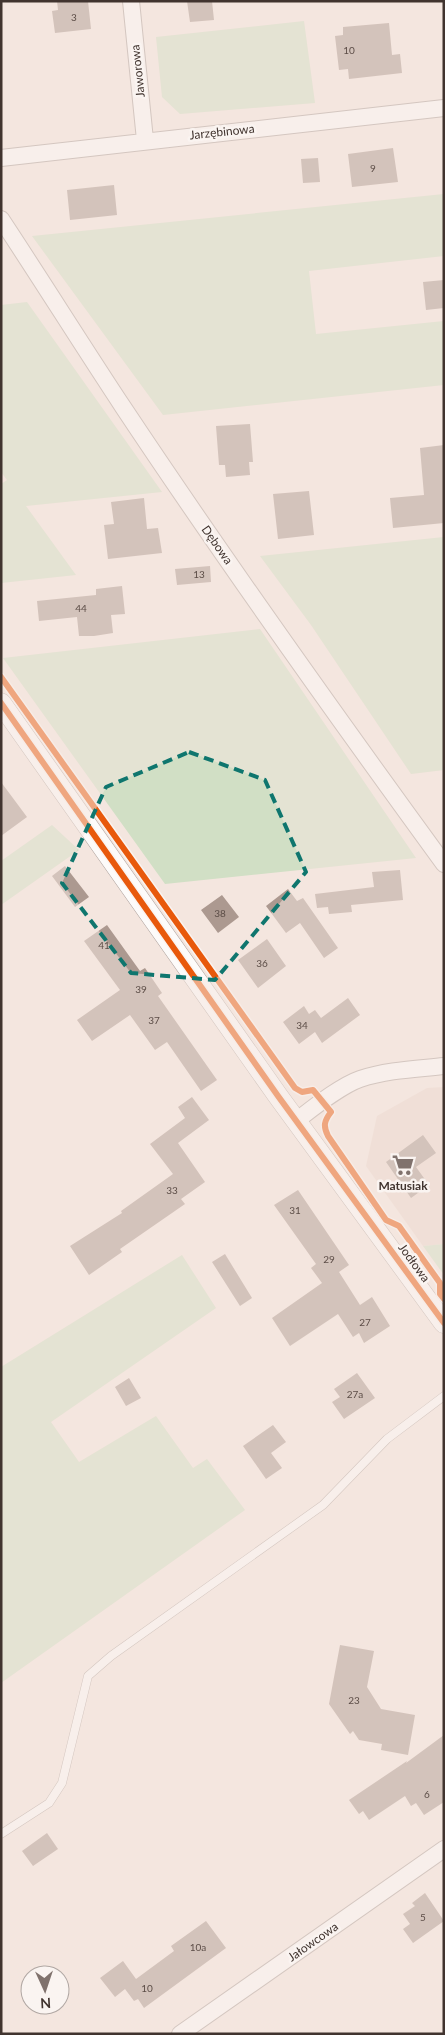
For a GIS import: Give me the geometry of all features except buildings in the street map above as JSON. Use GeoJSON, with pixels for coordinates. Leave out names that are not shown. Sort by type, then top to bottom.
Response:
{"type":"FeatureCollection","features":[{"type":"Feature","properties":{"kind":"street","name":"Jaworowa"},"geometry":{"type":"LineString","coordinates":[[131,1],[145,140]]}},
{"type":"Feature","properties":{"kind":"street","name":"Jarzębinowa"},"geometry":{"type":"LineString","coordinates":[[1,158],[145,140],[444,108]]}},
{"type":"Feature","properties":{"kind":"street","name":"Dębowa"},"geometry":{"type":"LineString","coordinates":[[1,219],[180,491],[321,695],[444,864]]}},
{"type":"Feature","properties":{"kind":"street","name":"Jodłowa"},"geometry":{"type":"LineString","coordinates":[[1,703],[296,1121],[444,1323]]}},
{"type":"Feature","properties":{"kind":"street"},"geometry":{"type":"LineString","coordinates":[[296,1121],[358,1079],[389,1071],[444,1066]]}},
{"type":"Feature","properties":{"kind":"street","name":"Jałowcowa"},"geometry":{"type":"LineString","coordinates":[[180,2034],[444,1849]]}},
{"type":"Feature","properties":{"kind":"lane"},"geometry":{"type":"LineString","coordinates":[[1,1834],[49,1803],[62,1783],[88,1676],[111,1656],[323,1505],[387,1440],[444,1396]]}},
{"type":"Feature","properties":{"kind":"highlighted area"},"geometry":{"type":"Polygon","coordinates":[[[189,752],[265,780],[306,872],[215,980],[131,973],[62,883],[106,787],[189,752]]]}},
{"type":"Feature","properties":{"kind":"shaded area"},"geometry":{"type":"Polygon","coordinates":[[[444,1087],[444,1244],[423,1246],[366,1166],[377,1116],[427,1088],[444,1087]]]}},
{"type":"Feature","properties":{"kind":"green space"},"geometry":{"type":"Polygon","coordinates":[[[304,21],[315,103],[180,114],[162,97],[156,37],[304,21]]]}},
{"type":"Feature","properties":{"kind":"green space"},"geometry":{"type":"Polygon","coordinates":[[[444,194],[444,256],[309,271],[316,334],[444,321],[444,385],[163,415],[32,236],[444,194]]]}},
{"type":"Feature","properties":{"kind":"green space"},"geometry":{"type":"Polygon","coordinates":[[[27,302],[162,492],[26,506],[76,575],[1,583],[1,484],[7,480],[1,472],[1,305],[27,302]]]}},
{"type":"Feature","properties":{"kind":"green space"},"geometry":{"type":"Polygon","coordinates":[[[444,537],[444,770],[411,774],[311,625],[260,556],[444,537]]]}},
{"type":"Feature","properties":{"kind":"green space"},"geometry":{"type":"Polygon","coordinates":[[[260,629],[416,858],[165,884],[3,658],[260,629]]]}},
{"type":"Feature","properties":{"kind":"green space"},"geometry":{"type":"Polygon","coordinates":[[[52,825],[79,850],[1,905],[1,861],[52,825]]]}},
{"type":"Feature","properties":{"kind":"green space"},"geometry":{"type":"Polygon","coordinates":[[[444,1244],[444,1275],[423,1246],[444,1244]]]}},
{"type":"Feature","properties":{"kind":"green space"},"geometry":{"type":"Polygon","coordinates":[[[182,1255],[216,1308],[51,1422],[79,1462],[156,1416],[193,1468],[207,1459],[245,1510],[1,1683],[1,1367],[182,1255]]]}},
{"type":"Feature","properties":{"kind":"cycle path"},"geometry":{"type":"LineString","coordinates":[[1,677],[295,1088],[302,1092],[313,1090],[331,1112],[325,1124],[328,1136],[386,1220],[399,1226],[440,1283],[440,1294],[444,1299]]}},
{"type":"Feature","properties":{"kind":"cycle path"},"geometry":{"type":"LineString","coordinates":[[1,703],[278,1096],[444,1323]]}},
{"type":"Feature","properties":{"kind":"place","name":"Matusiak"},"geometry":{"type":"Point","coordinates":[403,1165]}}]}
